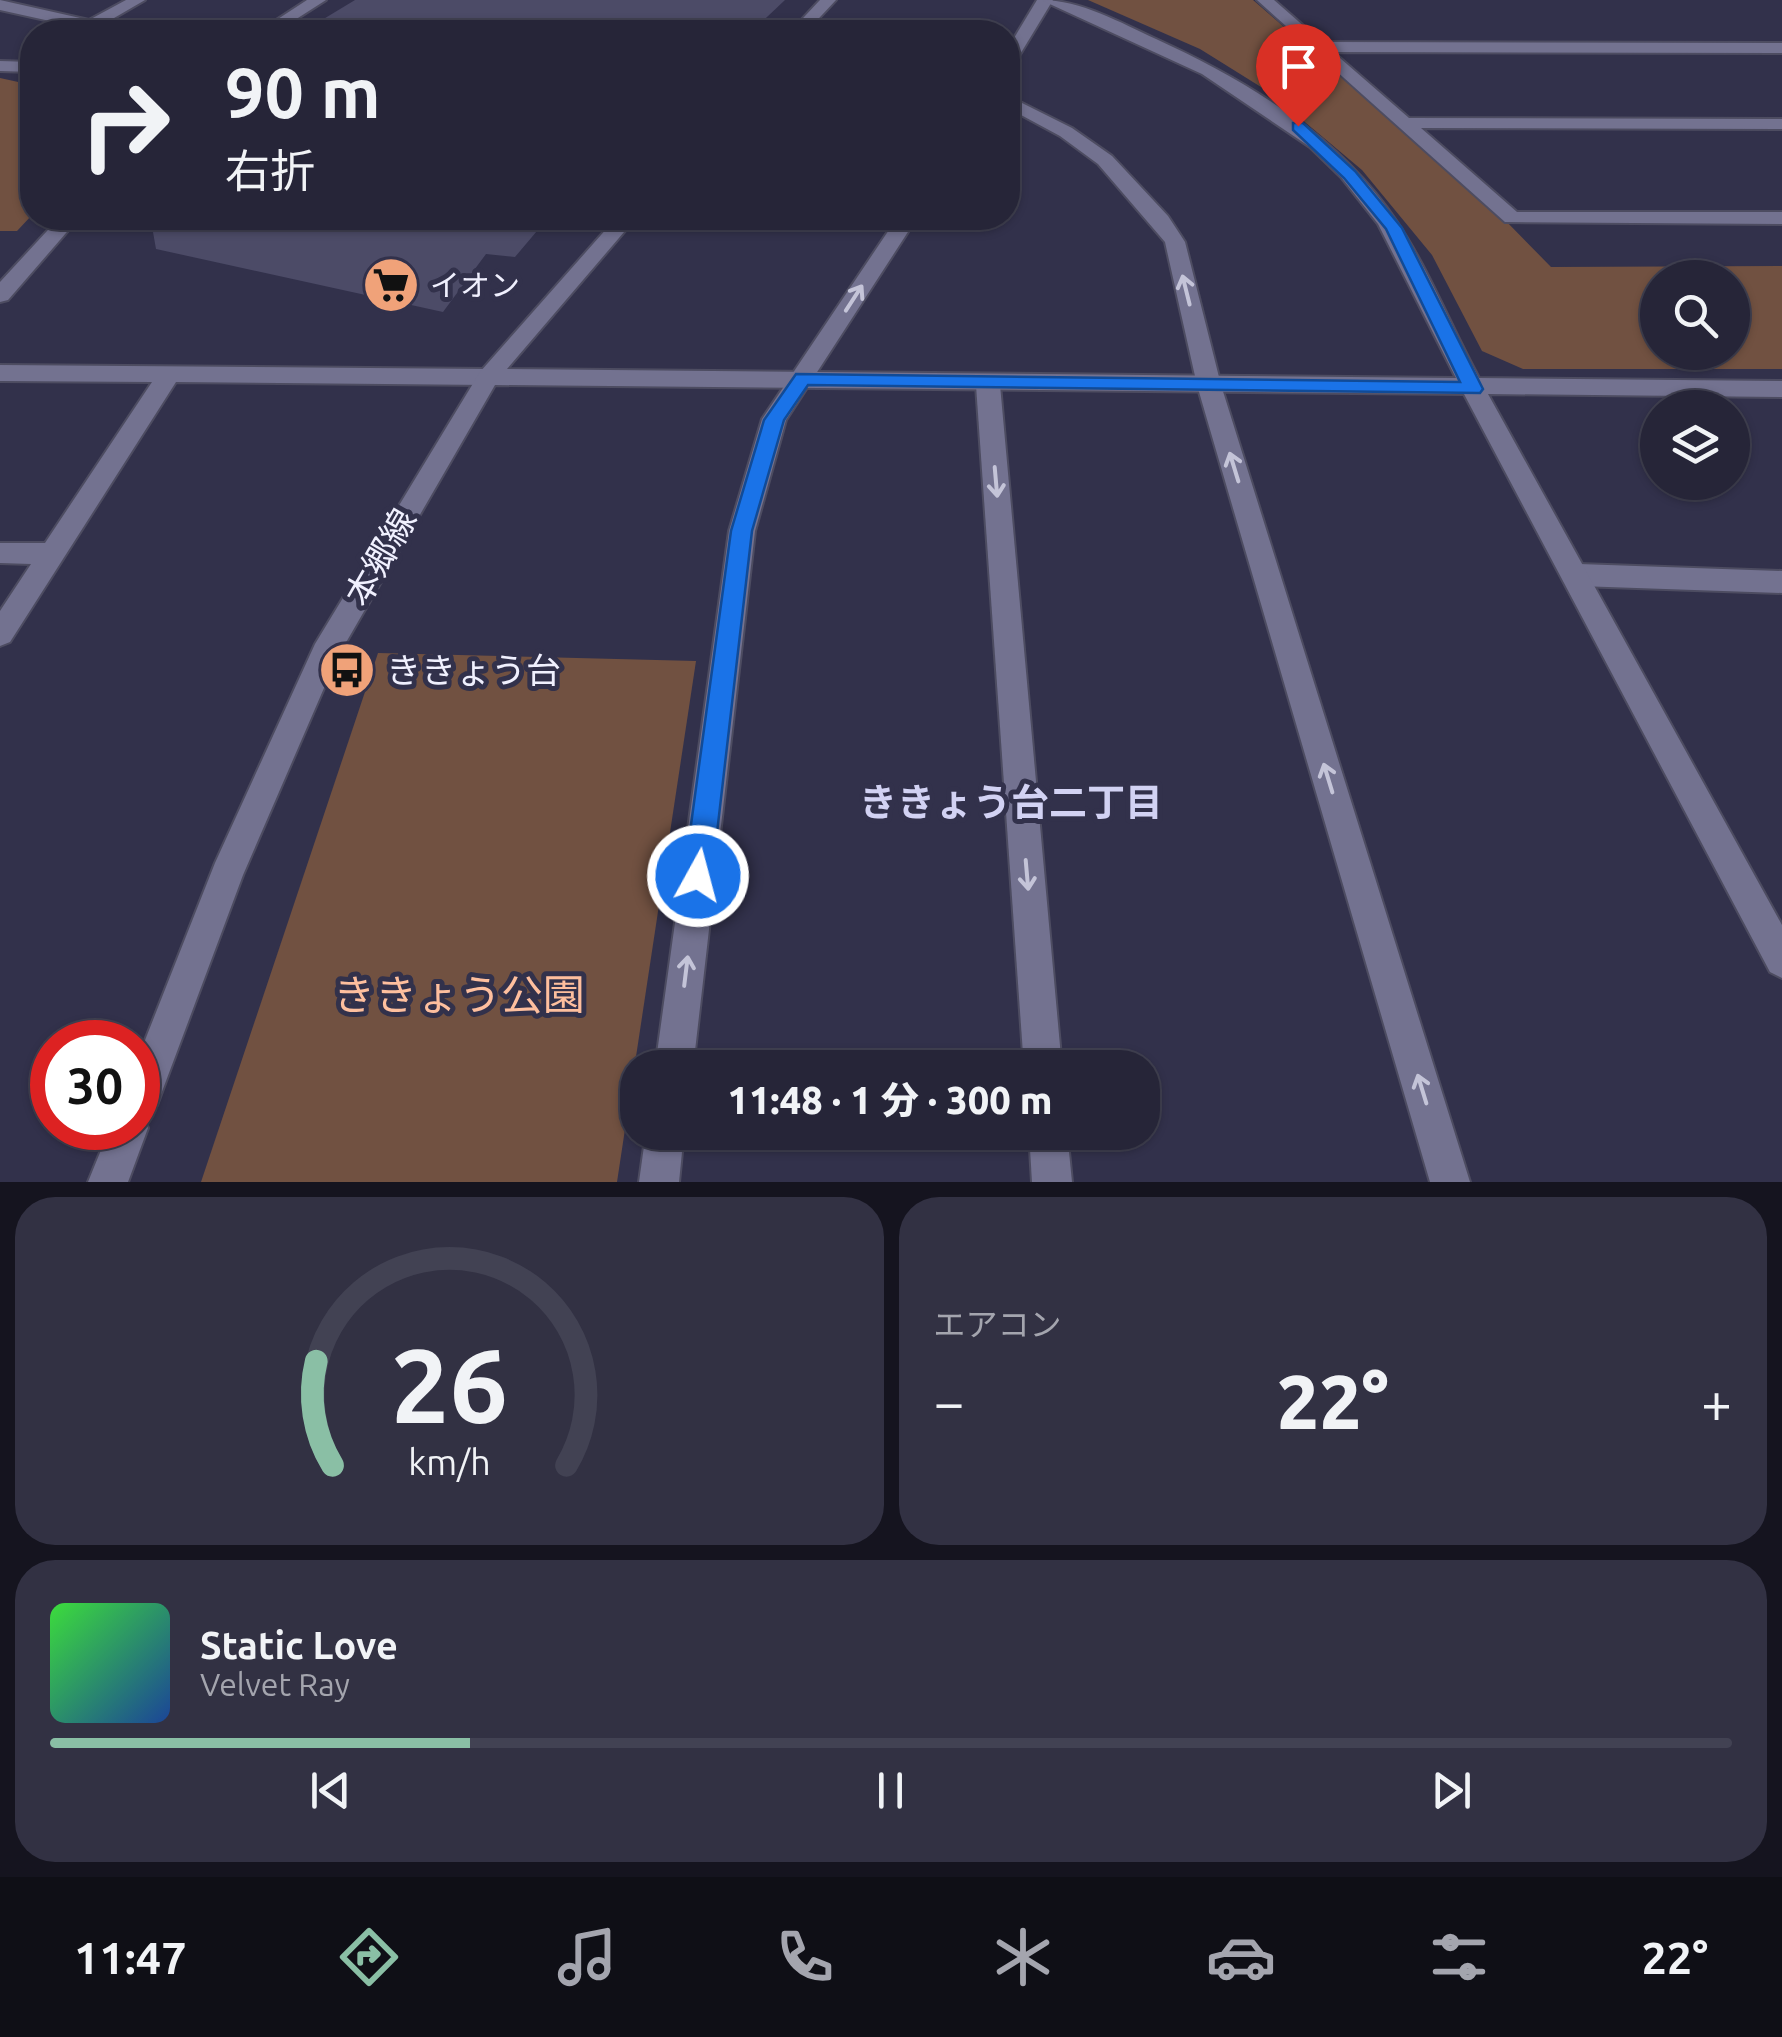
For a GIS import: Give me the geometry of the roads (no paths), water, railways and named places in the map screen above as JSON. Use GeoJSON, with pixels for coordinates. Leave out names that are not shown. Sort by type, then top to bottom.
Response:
{"type":"FeatureCollection","features":[{"type":"Feature","properties":{"kind":"street"},"geometry":{"type":"LineString","coordinates":[[101,20],[137,0]]}},
{"type":"Feature","properties":{"kind":"street"},"geometry":{"type":"LineString","coordinates":[[286,20],[318,0]]}},
{"type":"Feature","properties":{"kind":"street"},"geometry":{"type":"LineString","coordinates":[[809,20],[828,0]]}},
{"type":"Feature","properties":{"kind":"street"},"geometry":{"type":"LineString","coordinates":[[1020,42],[1047,0],[1129,30],[1298,126],[1349,174],[1394,228],[1473,389],[1579,575],[1782,960]]}},
{"type":"Feature","properties":{"kind":"street"},"geometry":{"type":"LineString","coordinates":[[1265,0],[1512,218],[1782,218]]}},
{"type":"Feature","properties":{"kind":"street"},"geometry":{"type":"LineString","coordinates":[[0,5],[53,20]]}},
{"type":"Feature","properties":{"kind":"street"},"geometry":{"type":"LineString","coordinates":[[1320,47],[1782,48]]}},
{"type":"Feature","properties":{"kind":"street"},"geometry":{"type":"LineString","coordinates":[[1020,108],[1105,160],[1161,220],[1175,242],[1209,385],[1450,1182]]}},
{"type":"Feature","properties":{"kind":"street"},"geometry":{"type":"LineString","coordinates":[[1407,122],[1782,124]]}},
{"type":"Feature","properties":{"kind":"street"},"geometry":{"type":"LineString","coordinates":[[0,295],[59,230]]}},
{"type":"Feature","properties":{"kind":"street","name":"本郷線"},"geometry":{"type":"LineString","coordinates":[[160,1048],[227,874],[325,654],[488,377],[616,230]]}},
{"type":"Feature","properties":{"kind":"street"},"geometry":{"type":"LineString","coordinates":[[676,1050],[742,531],[774,420],[899,230]]}},
{"type":"Feature","properties":{"kind":"street"},"geometry":{"type":"LineString","coordinates":[[0,373],[1782,389]]}},
{"type":"Feature","properties":{"kind":"street"},"geometry":{"type":"LineString","coordinates":[[0,634],[170,373]]}},
{"type":"Feature","properties":{"kind":"street"},"geometry":{"type":"LineString","coordinates":[[988,384],[1041,1050]]}},
{"type":"Feature","properties":{"kind":"street"},"geometry":{"type":"LineString","coordinates":[[0,554],[53,554]]}},
{"type":"Feature","properties":{"kind":"street"},"geometry":{"type":"LineString","coordinates":[[1579,575],[1782,582]]}},
{"type":"Feature","properties":{"kind":"street"},"geometry":{"type":"LineString","coordinates":[[108,1182],[120,1150]]}},
{"type":"Feature","properties":{"kind":"street"},"geometry":{"type":"LineString","coordinates":[[659,1182],[663,1150]]}},
{"type":"Feature","properties":{"kind":"street"},"geometry":{"type":"LineString","coordinates":[[1049,1150],[1052,1182]]}},
{"type":"Feature","properties":{"kind":"place","name":"イオン"},"geometry":{"type":"Point","coordinates":[391,285]}},
{"type":"Feature","properties":{"kind":"place","name":"ききょう台"},"geometry":{"type":"Point","coordinates":[347,670]}},
{"type":"Feature","properties":{"kind":"district","name":"ききょう台二丁目"},"geometry":{"type":"Point","coordinates":[1011,802]}},
{"type":"Feature","properties":{"kind":"park label","name":"ききょう公園"},"geometry":{"type":"Point","coordinates":[459,994]}}]}
